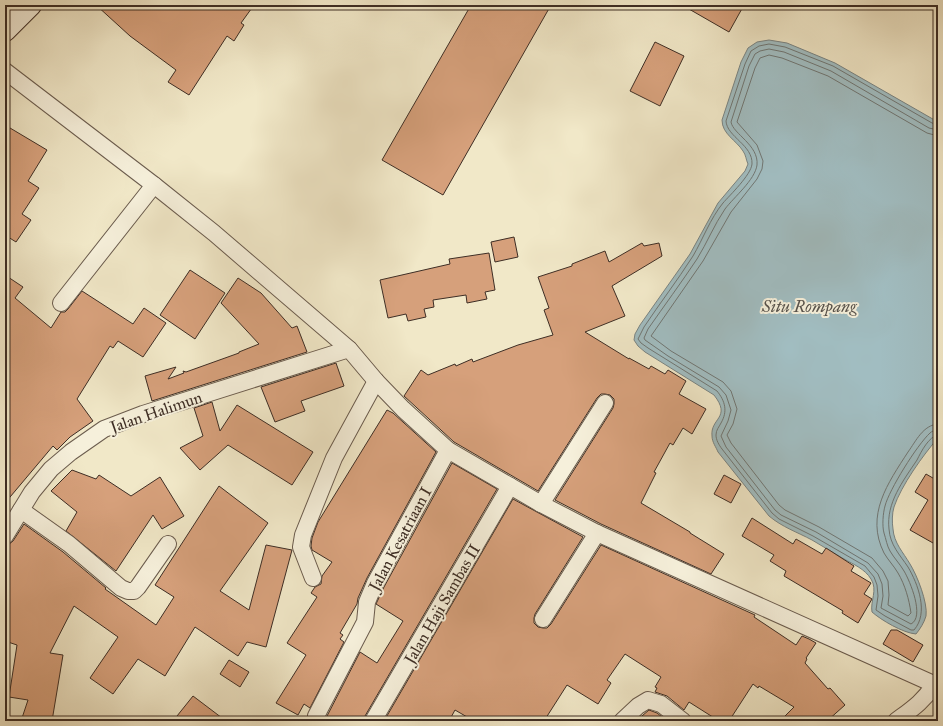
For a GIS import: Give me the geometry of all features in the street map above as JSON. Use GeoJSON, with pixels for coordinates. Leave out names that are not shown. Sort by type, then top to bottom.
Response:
{"type":"FeatureCollection","features":[{"type":"Feature","properties":{"kind":"main road"},"geometry":{"type":"LineString","coordinates":[[5,30],[30,5]]}},
{"type":"Feature","properties":{"kind":"street"},"geometry":{"type":"LineString","coordinates":[[5,71],[214,233],[349,349],[376,381],[403,409],[448,450],[541,504],[597,533],[936,685],[918,705],[896,721]]}},
{"type":"Feature","properties":{"kind":"street"},"geometry":{"type":"LineString","coordinates":[[61,303],[154,185]]}},
{"type":"Feature","properties":{"kind":"street","name":"Jalan Halimun"},"geometry":{"type":"LineString","coordinates":[[5,536],[32,492],[51,469],[71,452],[104,429],[143,414],[349,349]]}},
{"type":"Feature","properties":{"kind":"street"},"geometry":{"type":"LineString","coordinates":[[314,578],[301,547],[303,535],[334,458],[376,381]]}},
{"type":"Feature","properties":{"kind":"street"},"geometry":{"type":"LineString","coordinates":[[541,504],[606,403]]}},
{"type":"Feature","properties":{"kind":"street","name":"Jalan Kesatriaan I"},"geometry":{"type":"LineString","coordinates":[[316,716],[365,622],[367,602],[375,583],[448,450]]}},
{"type":"Feature","properties":{"kind":"street","name":"Jalan Haji Sambas II"},"geometry":{"type":"LineString","coordinates":[[374,721],[510,486]]}},
{"type":"Feature","properties":{"kind":"street"},"geometry":{"type":"LineString","coordinates":[[21,510],[48,527],[121,588],[128,591],[134,591],[138,587],[168,544]]}},
{"type":"Feature","properties":{"kind":"street"},"geometry":{"type":"LineString","coordinates":[[543,619],[597,533]]}},
{"type":"Feature","properties":{"kind":"street"},"geometry":{"type":"LineString","coordinates":[[622,721],[638,706],[648,700],[661,704],[683,721]]}},
{"type":"Feature","properties":{"kind":"water","name":"Situ Rompang"},"geometry":{"type":"Polygon","coordinates":[[[769,40],[787,43],[835,63],[938,122],[938,438],[907,480],[897,499],[892,518],[895,539],[916,575],[925,604],[926,616],[922,626],[916,634],[892,626],[872,612],[874,587],[871,579],[862,570],[769,516],[718,452],[714,444],[712,430],[721,413],[721,409],[714,395],[645,352],[634,340],[635,334],[640,325],[690,254],[718,203],[745,171],[748,164],[745,154],[724,129],[722,120],[741,62],[748,48],[757,42],[769,40]]]}},
{"type":"Feature","properties":{"kind":"building"},"geometry":{"type":"Polygon","coordinates":[[[96,5],[254,5],[241,23],[244,25],[234,41],[227,36],[189,95],[168,82],[176,70],[130,36],[96,5]]]}},
{"type":"Feature","properties":{"kind":"building"},"geometry":{"type":"Polygon","coordinates":[[[471,5],[551,5],[443,195],[382,160],[471,5]]]}},
{"type":"Feature","properties":{"kind":"building"},"geometry":{"type":"Polygon","coordinates":[[[682,5],[744,5],[729,32],[682,5]]]}},
{"type":"Feature","properties":{"kind":"building"},"geometry":{"type":"Polygon","coordinates":[[[655,42],[684,56],[660,106],[630,91],[655,42]]]}},
{"type":"Feature","properties":{"kind":"building"},"geometry":{"type":"Polygon","coordinates":[[[5,125],[47,150],[28,181],[39,188],[22,214],[31,220],[16,242],[5,235],[5,125]]]}},
{"type":"Feature","properties":{"kind":"building"},"geometry":{"type":"Polygon","coordinates":[[[514,237],[518,257],[495,262],[491,242],[514,237]]]}},
{"type":"Feature","properties":{"kind":"building"},"geometry":{"type":"Polygon","coordinates":[[[642,243],[644,246],[659,243],[662,256],[612,286],[625,316],[585,332],[629,359],[649,369],[651,366],[665,374],[668,370],[686,381],[679,394],[706,409],[692,434],[683,428],[673,445],[670,443],[654,472],[656,473],[641,503],[724,554],[711,574],[601,524],[555,500],[613,408],[614,399],[610,395],[601,394],[597,398],[538,491],[454,442],[404,396],[421,370],[428,375],[455,364],[456,366],[472,359],[473,362],[518,345],[553,335],[544,310],[549,308],[538,277],[572,266],[572,264],[605,251],[609,262],[642,243]]]}},
{"type":"Feature","properties":{"kind":"building"},"geometry":{"type":"Polygon","coordinates":[[[489,253],[495,290],[485,292],[487,299],[467,303],[466,295],[433,300],[434,307],[424,309],[426,317],[408,321],[406,314],[388,318],[380,280],[450,264],[449,259],[489,253]]]}},
{"type":"Feature","properties":{"kind":"building"},"geometry":{"type":"Polygon","coordinates":[[[190,270],[225,293],[195,339],[160,315],[190,270]]]}},
{"type":"Feature","properties":{"kind":"building"},"geometry":{"type":"Polygon","coordinates":[[[5,275],[23,287],[15,298],[51,328],[61,312],[65,312],[68,309],[82,291],[133,324],[144,308],[166,323],[143,357],[118,341],[113,348],[110,346],[77,399],[93,421],[70,437],[57,450],[53,446],[5,503],[5,275]]]}},
{"type":"Feature","properties":{"kind":"building"},"geometry":{"type":"Polygon","coordinates":[[[238,278],[261,293],[292,328],[297,326],[307,352],[152,401],[145,376],[176,367],[168,379],[184,373],[183,371],[186,372],[239,353],[259,344],[221,303],[238,278]]]}},
{"type":"Feature","properties":{"kind":"building"},"geometry":{"type":"Polygon","coordinates":[[[336,363],[344,386],[301,401],[305,411],[275,422],[261,387],[336,363]]]}},
{"type":"Feature","properties":{"kind":"building"},"geometry":{"type":"Polygon","coordinates":[[[212,402],[220,431],[237,405],[313,452],[292,485],[228,445],[200,470],[180,448],[203,436],[194,408],[212,402]]]}},
{"type":"Feature","properties":{"kind":"building"},"geometry":{"type":"Polygon","coordinates":[[[387,410],[393,413],[436,452],[367,578],[358,598],[357,604],[340,633],[343,635],[340,639],[344,642],[310,708],[304,704],[298,715],[276,703],[306,655],[287,643],[317,597],[311,593],[315,587],[321,584],[322,576],[332,562],[312,550],[312,538],[318,522],[387,410]]]}},
{"type":"Feature","properties":{"kind":"building"},"geometry":{"type":"Polygon","coordinates":[[[452,463],[497,489],[365,716],[364,721],[331,721],[326,718],[360,652],[377,663],[403,621],[376,604],[452,463]]]}},
{"type":"Feature","properties":{"kind":"building"},"geometry":{"type":"Polygon","coordinates":[[[72,470],[96,479],[99,475],[131,496],[160,477],[184,516],[162,529],[153,515],[116,571],[66,531],[77,512],[51,491],[72,470]]]}},
{"type":"Feature","properties":{"kind":"building"},"geometry":{"type":"Polygon","coordinates":[[[926,474],[938,481],[938,535],[933,543],[910,530],[928,500],[915,492],[926,474]]]}},
{"type":"Feature","properties":{"kind":"building"},"geometry":{"type":"Polygon","coordinates":[[[724,475],[741,484],[731,503],[714,494],[724,475]]]}},
{"type":"Feature","properties":{"kind":"building"},"geometry":{"type":"Polygon","coordinates":[[[219,486],[268,523],[220,591],[249,610],[266,545],[292,550],[266,647],[247,642],[238,656],[195,627],[165,676],[138,659],[113,694],[90,678],[118,637],[74,606],[50,653],[63,655],[52,721],[21,721],[28,700],[9,697],[17,645],[5,641],[5,550],[24,524],[63,552],[106,588],[105,589],[156,625],[174,597],[155,585],[219,486]]]}},
{"type":"Feature","properties":{"kind":"building"},"geometry":{"type":"Polygon","coordinates":[[[513,499],[583,537],[535,614],[534,623],[538,627],[547,628],[551,624],[601,545],[755,615],[754,617],[796,645],[802,636],[816,643],[806,658],[805,663],[828,689],[830,688],[845,705],[827,721],[780,721],[794,707],[753,684],[729,721],[719,721],[689,702],[684,710],[667,696],[655,692],[657,688],[655,687],[661,677],[625,654],[607,680],[611,683],[598,704],[567,685],[544,721],[474,721],[455,710],[449,721],[384,721],[513,499]]]}},
{"type":"Feature","properties":{"kind":"building"},"geometry":{"type":"Polygon","coordinates":[[[752,518],[793,544],[796,539],[822,554],[826,548],[854,566],[851,571],[871,583],[864,594],[872,599],[858,623],[842,613],[843,611],[784,576],[786,571],[770,561],[774,555],[742,536],[752,518]]]}},
{"type":"Feature","properties":{"kind":"building"},"geometry":{"type":"Polygon","coordinates":[[[891,630],[897,630],[923,645],[913,662],[883,644],[891,630]]]}},
{"type":"Feature","properties":{"kind":"building"},"geometry":{"type":"Polygon","coordinates":[[[229,660],[249,672],[240,687],[220,674],[229,660]]]}},
{"type":"Feature","properties":{"kind":"building"},"geometry":{"type":"Polygon","coordinates":[[[193,696],[226,721],[173,721],[193,696]]]}},
{"type":"Feature","properties":{"kind":"building"},"geometry":{"type":"Polygon","coordinates":[[[649,710],[657,713],[667,721],[636,721],[649,710]]]}}]}
